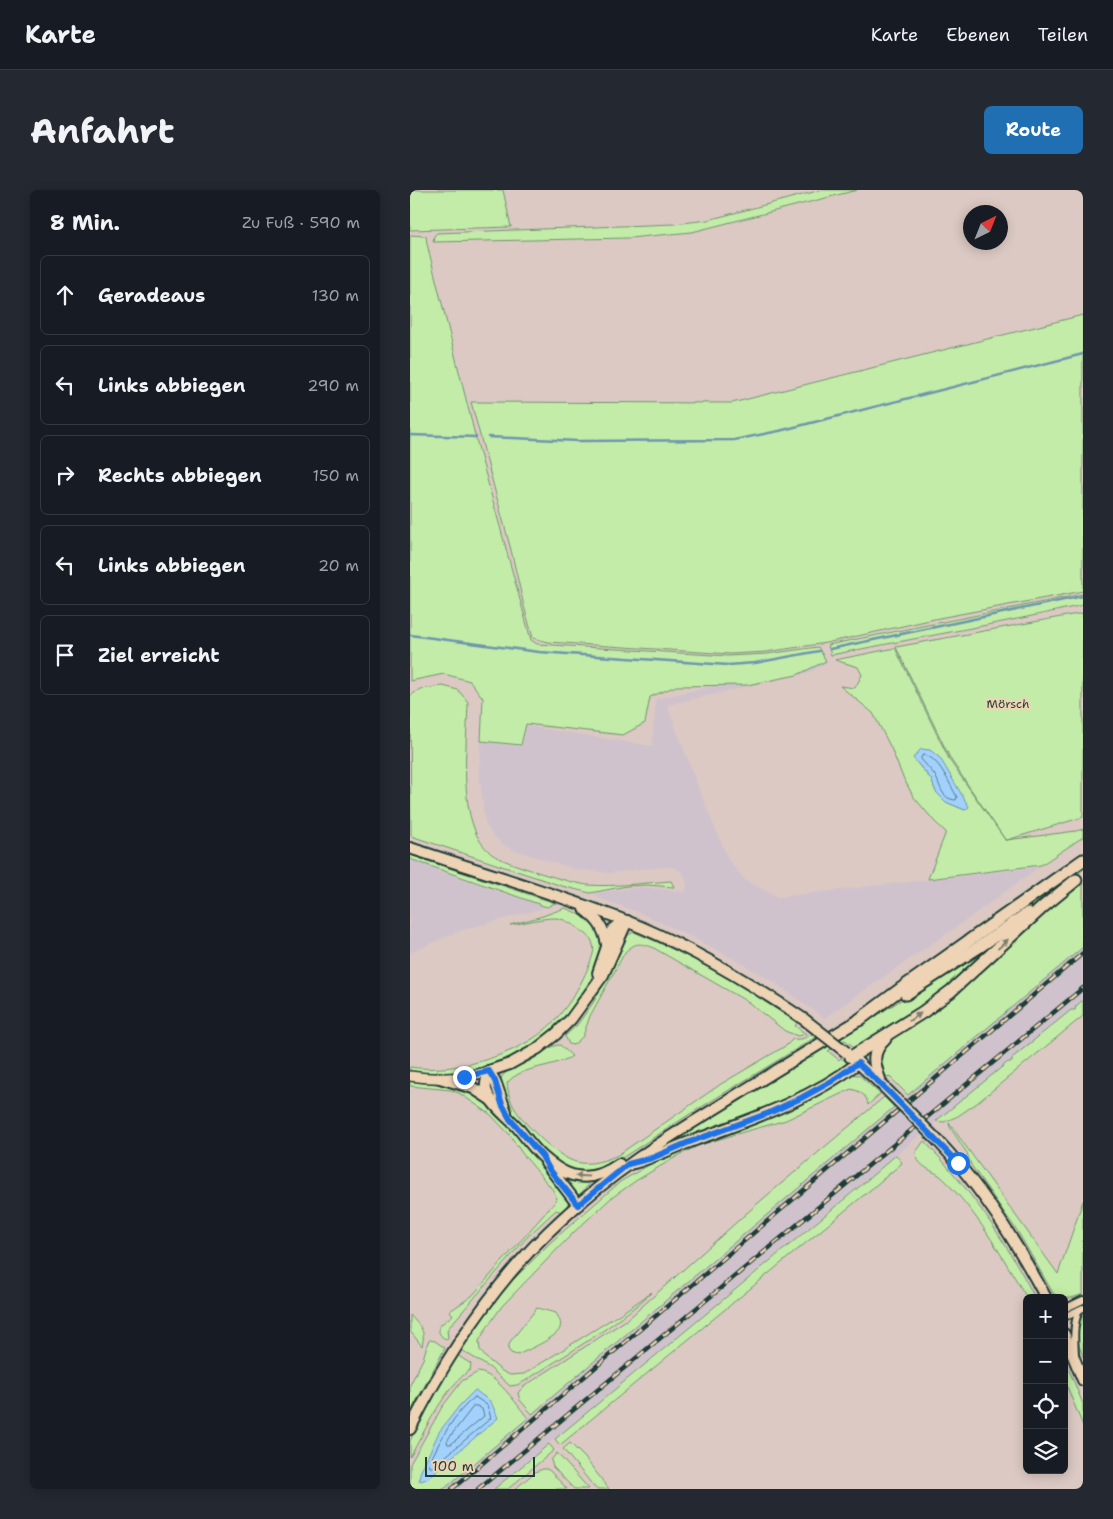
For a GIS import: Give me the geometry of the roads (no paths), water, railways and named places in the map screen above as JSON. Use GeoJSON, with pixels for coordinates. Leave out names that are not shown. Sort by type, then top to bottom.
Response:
{"type":"FeatureCollection","features":[{"type":"Feature","properties":{"kind":"highway"},"geometry":{"type":"LineString","coordinates":[[860,1020],[902,988],[1083,860]]}},
{"type":"Feature","properties":{"kind":"highway"},"geometry":{"type":"LineString","coordinates":[[860,1020],[947,968],[1080,878]]}},
{"type":"Feature","properties":{"kind":"highway"},"geometry":{"type":"LineString","coordinates":[[852,1057],[923,1012],[951,991],[1044,906],[1080,878]]}},
{"type":"Feature","properties":{"kind":"highway"},"geometry":{"type":"LineString","coordinates":[[881,1084],[874,1060],[876,1051],[881,1043],[892,1032]]}},
{"type":"Feature","properties":{"kind":"main road"},"geometry":{"type":"LineString","coordinates":[[410,848],[627,921],[675,942],[727,970],[806,1020],[852,1057],[881,1084],[962,1167],[1019,1250],[1045,1294]]}},
{"type":"Feature","properties":{"kind":"main road"},"geometry":{"type":"LineString","coordinates":[[579,904],[596,919],[604,930],[607,945]]}},
{"type":"Feature","properties":{"kind":"main road"},"geometry":{"type":"LineString","coordinates":[[595,986],[613,929],[620,923],[627,921]]}},
{"type":"Feature","properties":{"kind":"main road"},"geometry":{"type":"LineString","coordinates":[[491,1100],[486,1086],[489,1071],[519,1059],[537,1049],[556,1034],[577,1013],[603,975],[627,921]]}},
{"type":"Feature","properties":{"kind":"main road"},"geometry":{"type":"LineString","coordinates":[[410,1429],[449,1356],[485,1304],[531,1250],[561,1220],[628,1164],[749,1087],[860,1020]]}},
{"type":"Feature","properties":{"kind":"main road"},"geometry":{"type":"LineString","coordinates":[[628,1164],[652,1158],[769,1113],[801,1098],[832,1081],[852,1057]]}},
{"type":"Feature","properties":{"kind":"main road"},"geometry":{"type":"LineString","coordinates":[[489,1071],[510,1119]]}},
{"type":"Feature","properties":{"kind":"main road"},"geometry":{"type":"LineString","coordinates":[[440,1078],[473,1088],[491,1100],[542,1156],[549,1169],[578,1205]]}},
{"type":"Feature","properties":{"kind":"main road"},"geometry":{"type":"LineString","coordinates":[[542,1156],[564,1172],[584,1177],[601,1174],[643,1154]]}},
{"type":"Feature","properties":{"kind":"main road"},"geometry":{"type":"LineString","coordinates":[[1066,1339],[1083,1380]]}},
{"type":"Feature","properties":{"kind":"street"},"geometry":{"type":"LineString","coordinates":[[410,1076],[440,1078],[474,1076],[489,1071]]}},
{"type":"Feature","properties":{"kind":"street"},"geometry":{"type":"LineString","coordinates":[[1068,1307],[1083,1300]]}},
{"type":"Feature","properties":{"kind":"street"},"geometry":{"type":"LineString","coordinates":[[1068,1303],[1075,1304]]}},
{"type":"Feature","properties":{"kind":"street"},"geometry":{"type":"LineString","coordinates":[[1068,1315],[1081,1309]]}},
{"type":"Feature","properties":{"kind":"street"},"geometry":{"type":"LineString","coordinates":[[1076,1360],[1073,1335],[1075,1320],[1081,1309]]}},
{"type":"Feature","properties":{"kind":"water"},"geometry":{"type":"Polygon","coordinates":[[[921,749],[930,750],[940,758],[969,807],[965,810],[946,802],[936,792],[931,779],[913,758],[921,749]]]}},
{"type":"Feature","properties":{"kind":"water"},"geometry":{"type":"Polygon","coordinates":[[[475,1390],[491,1402],[498,1418],[429,1478],[419,1480],[420,1473],[439,1432],[460,1405],[475,1390]]]}},
{"type":"Feature","properties":{"kind":"waterway"},"geometry":{"type":"LineString","coordinates":[[488,437],[578,441],[734,440],[779,431],[1083,354]]}},
{"type":"Feature","properties":{"kind":"waterway"},"geometry":{"type":"LineString","coordinates":[[410,435],[476,437]]}},
{"type":"Feature","properties":{"kind":"waterway"},"geometry":{"type":"LineString","coordinates":[[830,649],[1083,596]]}},
{"type":"Feature","properties":{"kind":"waterway"},"geometry":{"type":"LineString","coordinates":[[410,635],[539,652],[728,665],[755,663],[819,651]]}},
{"type":"Feature","properties":{"kind":"railway"},"geometry":{"type":"LineString","coordinates":[[452,1489],[1083,953]]}},
{"type":"Feature","properties":{"kind":"railway"},"geometry":{"type":"LineString","coordinates":[[478,1489],[1083,988]]}},
{"type":"Feature","properties":{"kind":"park label","name":"Mörsch"},"geometry":{"type":"Point","coordinates":[1008,704]}}]}
